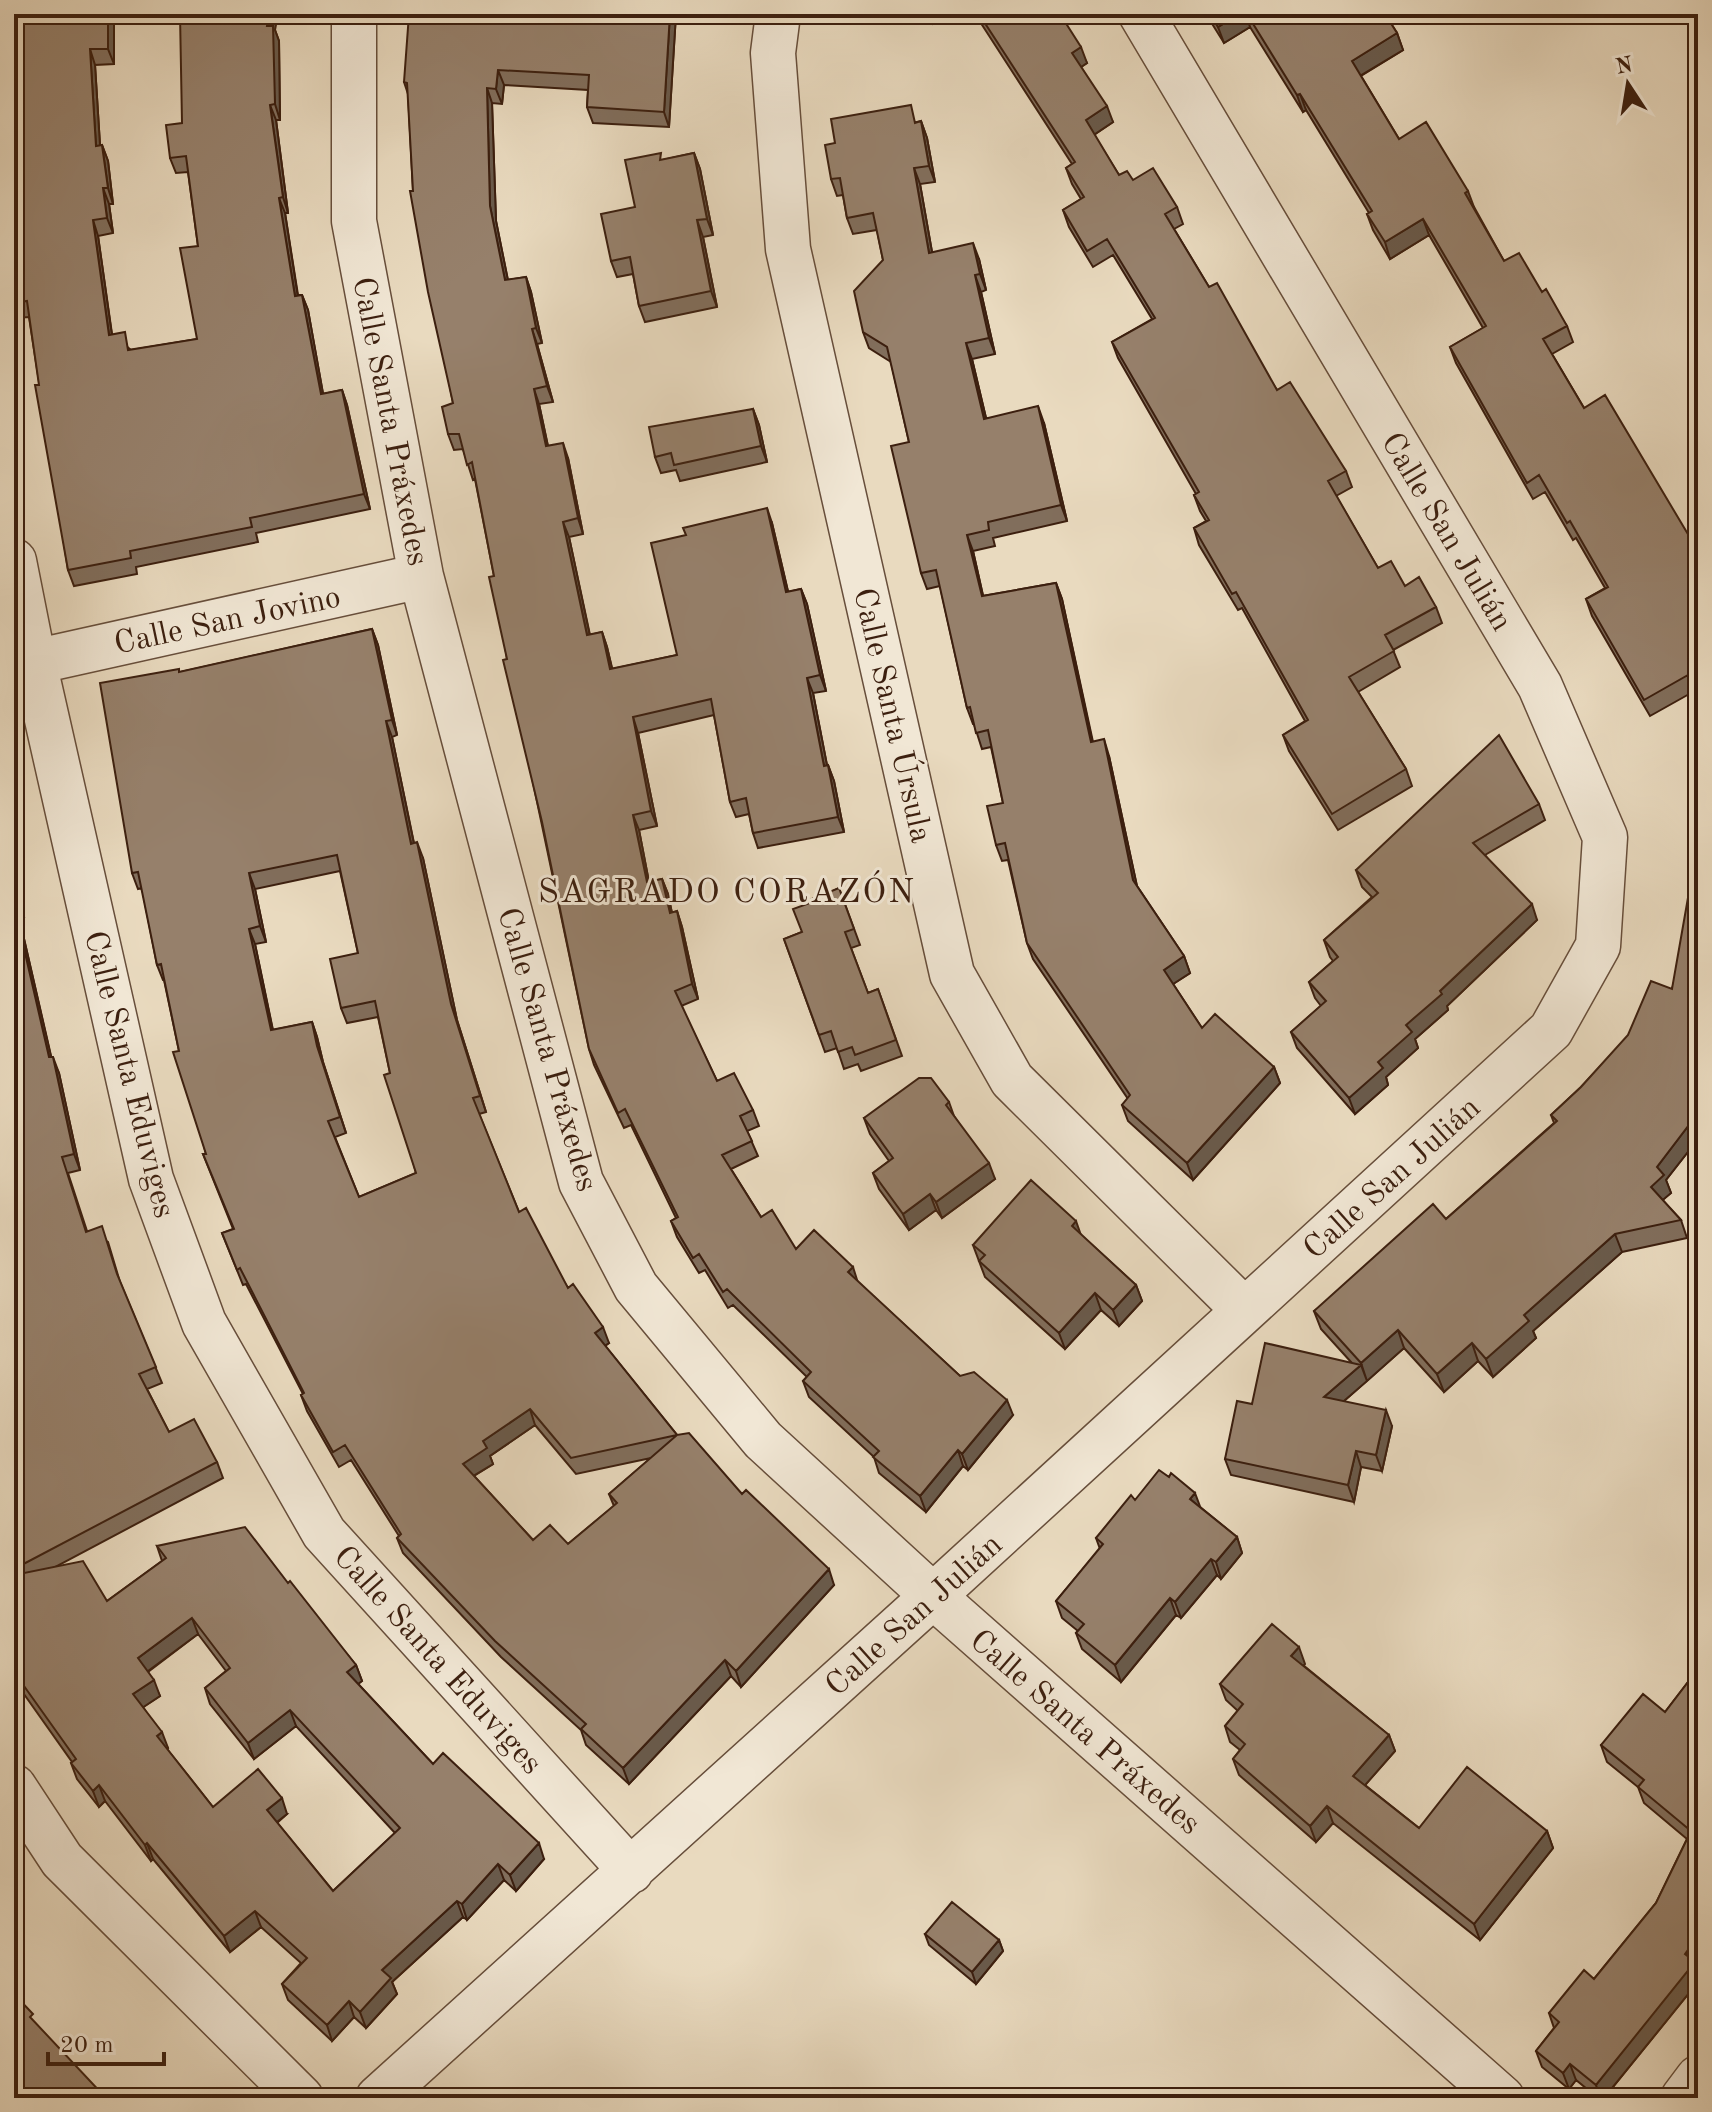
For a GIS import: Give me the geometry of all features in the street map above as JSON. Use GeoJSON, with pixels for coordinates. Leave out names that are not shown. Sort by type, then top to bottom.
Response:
{"type":"FeatureCollection","features":[{"type":"Feature","properties":{"kind":"street","name":"Calle Santa Práxedes"},"geometry":{"type":"LineString","coordinates":[[354,14],[354,221],[421,576],[581,1182],[636,1287],[763,1440],[933,1596],[1502,2098]]}},
{"type":"Feature","properties":{"kind":"street","name":"Calle Santa Úrsula"},"geometry":{"type":"LineString","coordinates":[[778,14],[773,53],[788,249],[952,974],[1012,1080],[1244,1310]]}},
{"type":"Feature","properties":{"kind":"street","name":"Calle San Julián"},"geometry":{"type":"LineString","coordinates":[[378,2098],[631,1871],[1551,1030],[1598,946],[1605,837],[1540,686],[1141,14]]}},
{"type":"Feature","properties":{"kind":"street","name":"Calle Santa Eduviges"},"geometry":{"type":"LineString","coordinates":[[14,561],[151,1179],[204,1323],[324,1533],[631,1871]]}},
{"type":"Feature","properties":{"kind":"street","name":"Calle San Jovino"},"geometry":{"type":"LineString","coordinates":[[34,662],[421,576]]}},
{"type":"Feature","properties":{"kind":"street"},"geometry":{"type":"LineString","coordinates":[[14,1787],[62,1860],[301,2098]]}},
{"type":"Feature","properties":{"kind":"street"},"geometry":{"type":"LineString","coordinates":[[1683,2098],[1698,2078]]}},
{"type":"Feature","properties":{"kind":"building"},"geometry":{"type":"Polygon","coordinates":[[[14,14],[108,14],[108,49],[90,49],[96,146],[102,145],[108,188],[103,188],[107,218],[93,220],[109,335],[125,332],[128,350],[197,339],[180,248],[198,246],[186,156],[170,158],[166,125],[182,123],[180,14],[269,14],[267,26],[273,26],[275,104],[270,105],[283,197],[279,198],[295,296],[302,295],[321,394],[342,390],[364,494],[250,518],[252,527],[130,551],[131,558],[68,570],[35,385],[39,385],[27,301],[14,303],[14,14]]]}},
{"type":"Feature","properties":{"kind":"building"},"geometry":{"type":"Polygon","coordinates":[[[409,14],[518,14],[518,18],[591,23],[591,14],[670,14],[664,112],[587,107],[589,75],[498,70],[496,89],[487,88],[490,206],[505,280],[526,277],[536,328],[532,329],[547,386],[534,389],[546,446],[563,443],[578,518],[563,522],[587,635],[602,632],[610,669],[677,655],[651,543],[686,535],[683,528],[767,508],[786,592],[801,589],[820,675],[807,678],[824,766],[828,765],[838,817],[753,833],[746,798],[730,802],[711,699],[633,717],[651,811],[633,815],[647,882],[662,879],[670,913],[677,911],[692,984],[675,991],[717,1081],[734,1073],[753,1110],[740,1116],[752,1141],[722,1155],[761,1217],[772,1210],[796,1249],[814,1230],[853,1267],[848,1272],[960,1376],[974,1372],[1007,1400],[962,1454],[958,1450],[920,1496],[873,1457],[879,1451],[803,1381],[811,1372],[727,1289],[723,1292],[699,1254],[693,1258],[671,1221],[678,1217],[625,1109],[618,1113],[589,1049],[542,822],[503,660],[507,659],[489,577],[494,576],[472,462],[467,465],[459,434],[448,434],[442,407],[453,403],[428,292],[410,191],[413,191],[407,83],[404,82],[409,14]]]}},
{"type":"Feature","properties":{"kind":"building"},"geometry":{"type":"Polygon","coordinates":[[[979,14],[1060,14],[1081,47],[1072,53],[1107,106],[1086,120],[1119,175],[1127,171],[1133,180],[1153,168],[1177,207],[1165,214],[1209,287],[1217,283],[1277,390],[1290,382],[1346,471],[1328,481],[1378,568],[1391,561],[1405,586],[1419,577],[1436,607],[1385,635],[1394,651],[1349,677],[1406,769],[1332,814],[1283,735],[1308,720],[1236,592],[1232,594],[1194,528],[1209,520],[1194,495],[1199,492],[1112,342],[1155,318],[1107,239],[1087,251],[1063,210],[1084,197],[1066,168],[1075,162],[979,14]]]}},
{"type":"Feature","properties":{"kind":"building"},"geometry":{"type":"Polygon","coordinates":[[[1210,14],[1239,14],[1218,27],[1210,14]]]}},
{"type":"Feature","properties":{"kind":"building"},"geometry":{"type":"Polygon","coordinates":[[[1247,14],[1385,14],[1397,33],[1352,61],[1399,139],[1426,122],[1468,191],[1465,193],[1504,261],[1519,253],[1542,292],[1546,289],[1567,326],[1543,339],[1584,408],[1605,395],[1698,551],[1698,726],[1688,675],[1644,700],[1586,599],[1608,587],[1539,475],[1527,483],[1450,347],[1486,326],[1423,219],[1385,242],[1367,214],[1372,211],[1247,14]]]}},
{"type":"Feature","properties":{"kind":"building"},"geometry":{"type":"Polygon","coordinates":[[[911,105],[915,123],[921,121],[929,166],[914,168],[929,253],[973,243],[980,274],[975,275],[989,338],[966,343],[984,419],[1038,406],[1061,505],[988,522],[989,530],[967,535],[982,596],[1056,583],[1091,742],[1104,739],[1133,880],[1184,956],[1164,970],[1202,1028],[1215,1014],[1274,1067],[1187,1163],[1122,1105],[1130,1095],[1027,943],[1005,843],[996,845],[987,806],[1003,803],[988,730],[976,733],[970,707],[967,708],[936,570],[921,573],[891,446],[909,442],[887,347],[863,332],[854,291],[883,260],[873,213],[847,218],[840,178],[831,179],[825,145],[835,143],[831,119],[911,105]]]}},
{"type":"Feature","properties":{"kind":"building"},"geometry":{"type":"Polygon","coordinates":[[[661,153],[660,160],[694,153],[707,219],[697,220],[711,291],[639,306],[630,257],[611,261],[601,214],[635,207],[625,160],[661,153]]]}},
{"type":"Feature","properties":{"kind":"building"},"geometry":{"type":"Polygon","coordinates":[[[753,409],[761,446],[674,465],[671,453],[655,457],[649,427],[753,409]]]}},
{"type":"Feature","properties":{"kind":"building"},"geometry":{"type":"Polygon","coordinates":[[[372,629],[392,720],[386,721],[411,844],[417,842],[451,1004],[480,1096],[473,1098],[519,1212],[526,1208],[568,1288],[573,1284],[603,1327],[595,1333],[677,1435],[689,1433],[742,1494],[746,1490],[829,1569],[736,1671],[725,1660],[623,1768],[581,1729],[586,1724],[495,1641],[397,1538],[401,1534],[345,1445],[333,1452],[301,1395],[304,1393],[240,1268],[237,1270],[222,1233],[234,1229],[203,1154],[206,1154],[173,1052],[179,1051],[138,872],[132,873],[100,683],[179,669],[179,672],[372,629]],[[337,855],[249,873],[260,926],[249,929],[271,1030],[312,1022],[340,1117],[328,1121],[359,1197],[416,1173],[384,1075],[390,1073],[375,1001],[341,1008],[330,959],[358,953],[337,855]],[[530,1409],[483,1441],[487,1448],[463,1464],[533,1540],[550,1525],[568,1544],[617,1503],[609,1494],[677,1435],[571,1458],[530,1409]]]}},
{"type":"Feature","properties":{"kind":"building"},"geometry":{"type":"Polygon","coordinates":[[[1499,735],[1539,804],[1473,843],[1532,904],[1440,991],[1442,994],[1406,1025],[1412,1032],[1378,1062],[1383,1068],[1349,1098],[1291,1032],[1326,1001],[1309,982],[1338,957],[1324,940],[1378,893],[1356,870],[1499,735]]]}},
{"type":"Feature","properties":{"kind":"building"},"geometry":{"type":"Polygon","coordinates":[[[839,888],[854,929],[845,932],[868,993],[878,989],[896,1040],[855,1055],[852,1047],[838,1052],[831,1031],[819,1035],[784,939],[802,932],[793,909],[839,888]]]}},
{"type":"Feature","properties":{"kind":"building"},"geometry":{"type":"Polygon","coordinates":[[[1689,892],[1698,894],[1698,1113],[1657,1167],[1664,1175],[1651,1187],[1681,1220],[1615,1234],[1524,1315],[1529,1321],[1486,1359],[1472,1343],[1437,1374],[1398,1330],[1361,1363],[1314,1311],[1433,1204],[1446,1219],[1557,1121],[1551,1115],[1628,1035],[1651,981],[1672,989],[1689,892]]]}},
{"type":"Feature","properties":{"kind":"building"},"geometry":{"type":"Polygon","coordinates":[[[14,905],[74,1154],[62,1157],[86,1232],[102,1226],[117,1274],[156,1367],[139,1374],[169,1432],[194,1419],[217,1462],[14,1569],[14,905]]]}},
{"type":"Feature","properties":{"kind":"building"},"geometry":{"type":"Polygon","coordinates":[[[919,1078],[931,1078],[949,1102],[946,1105],[989,1163],[936,1202],[930,1194],[903,1214],[873,1173],[893,1158],[864,1118],[919,1078]]]}},
{"type":"Feature","properties":{"kind":"building"},"geometry":{"type":"Polygon","coordinates":[[[1031,1180],[1076,1221],[1072,1226],[1136,1285],[1113,1310],[1095,1293],[1059,1333],[979,1261],[985,1255],[973,1245],[1031,1180]]]}},
{"type":"Feature","properties":{"kind":"building"},"geometry":{"type":"Polygon","coordinates":[[[1265,1343],[1361,1365],[1324,1397],[1386,1410],[1376,1455],[1356,1451],[1348,1485],[1225,1459],[1237,1401],[1252,1404],[1265,1343]]]}},
{"type":"Feature","properties":{"kind":"building"},"geometry":{"type":"Polygon","coordinates":[[[1159,1470],[1169,1477],[1171,1473],[1195,1493],[1190,1499],[1237,1537],[1216,1562],[1211,1559],[1175,1602],[1170,1598],[1115,1665],[1076,1633],[1084,1624],[1056,1601],[1103,1544],[1096,1538],[1131,1495],[1135,1500],[1159,1470]]]}},
{"type":"Feature","properties":{"kind":"building"},"geometry":{"type":"Polygon","coordinates":[[[245,1527],[356,1665],[347,1672],[433,1764],[443,1753],[539,1843],[510,1875],[498,1864],[462,1904],[457,1901],[382,1970],[391,1978],[360,2012],[349,2001],[327,2025],[282,1984],[307,1958],[255,1911],[224,1936],[147,1843],[145,1845],[99,1785],[93,1791],[71,1763],[76,1759],[14,1672],[14,1575],[83,1561],[107,1601],[166,1558],[157,1546],[245,1527]],[[192,1618],[138,1658],[154,1680],[133,1694],[162,1732],[157,1736],[213,1807],[258,1769],[282,1798],[267,1810],[333,1891],[400,1828],[290,1710],[248,1743],[205,1688],[230,1668],[192,1618]]]}},
{"type":"Feature","properties":{"kind":"building"},"geometry":{"type":"Polygon","coordinates":[[[1272,1624],[1299,1647],[1291,1656],[1389,1735],[1353,1776],[1419,1828],[1467,1767],[1547,1831],[1474,1924],[1327,1806],[1310,1826],[1233,1759],[1245,1744],[1225,1726],[1243,1704],[1220,1684],[1272,1624]]]}},
{"type":"Feature","properties":{"kind":"building"},"geometry":{"type":"Polygon","coordinates":[[[1698,1669],[1698,1936],[1685,1954],[1695,1962],[1596,2085],[1570,2064],[1563,2073],[1536,2051],[1559,2022],[1549,2013],[1584,1970],[1594,1979],[1656,1903],[1691,1831],[1638,1787],[1644,1780],[1601,1745],[1643,1694],[1665,1712],[1698,1669]]]}},
{"type":"Feature","properties":{"kind":"building"},"geometry":{"type":"Polygon","coordinates":[[[952,1902],[999,1940],[972,1972],[925,1934],[952,1902]]]}},
{"type":"Feature","properties":{"kind":"building"},"geometry":{"type":"Polygon","coordinates":[[[14,1994],[33,2014],[30,2017],[106,2098],[14,2098],[14,1994]]]}},
{"type":"Feature","properties":{"kind":"district","name":"SAGRADO CORAZÓN"},"geometry":{"type":"Point","coordinates":[727,890]}}]}
